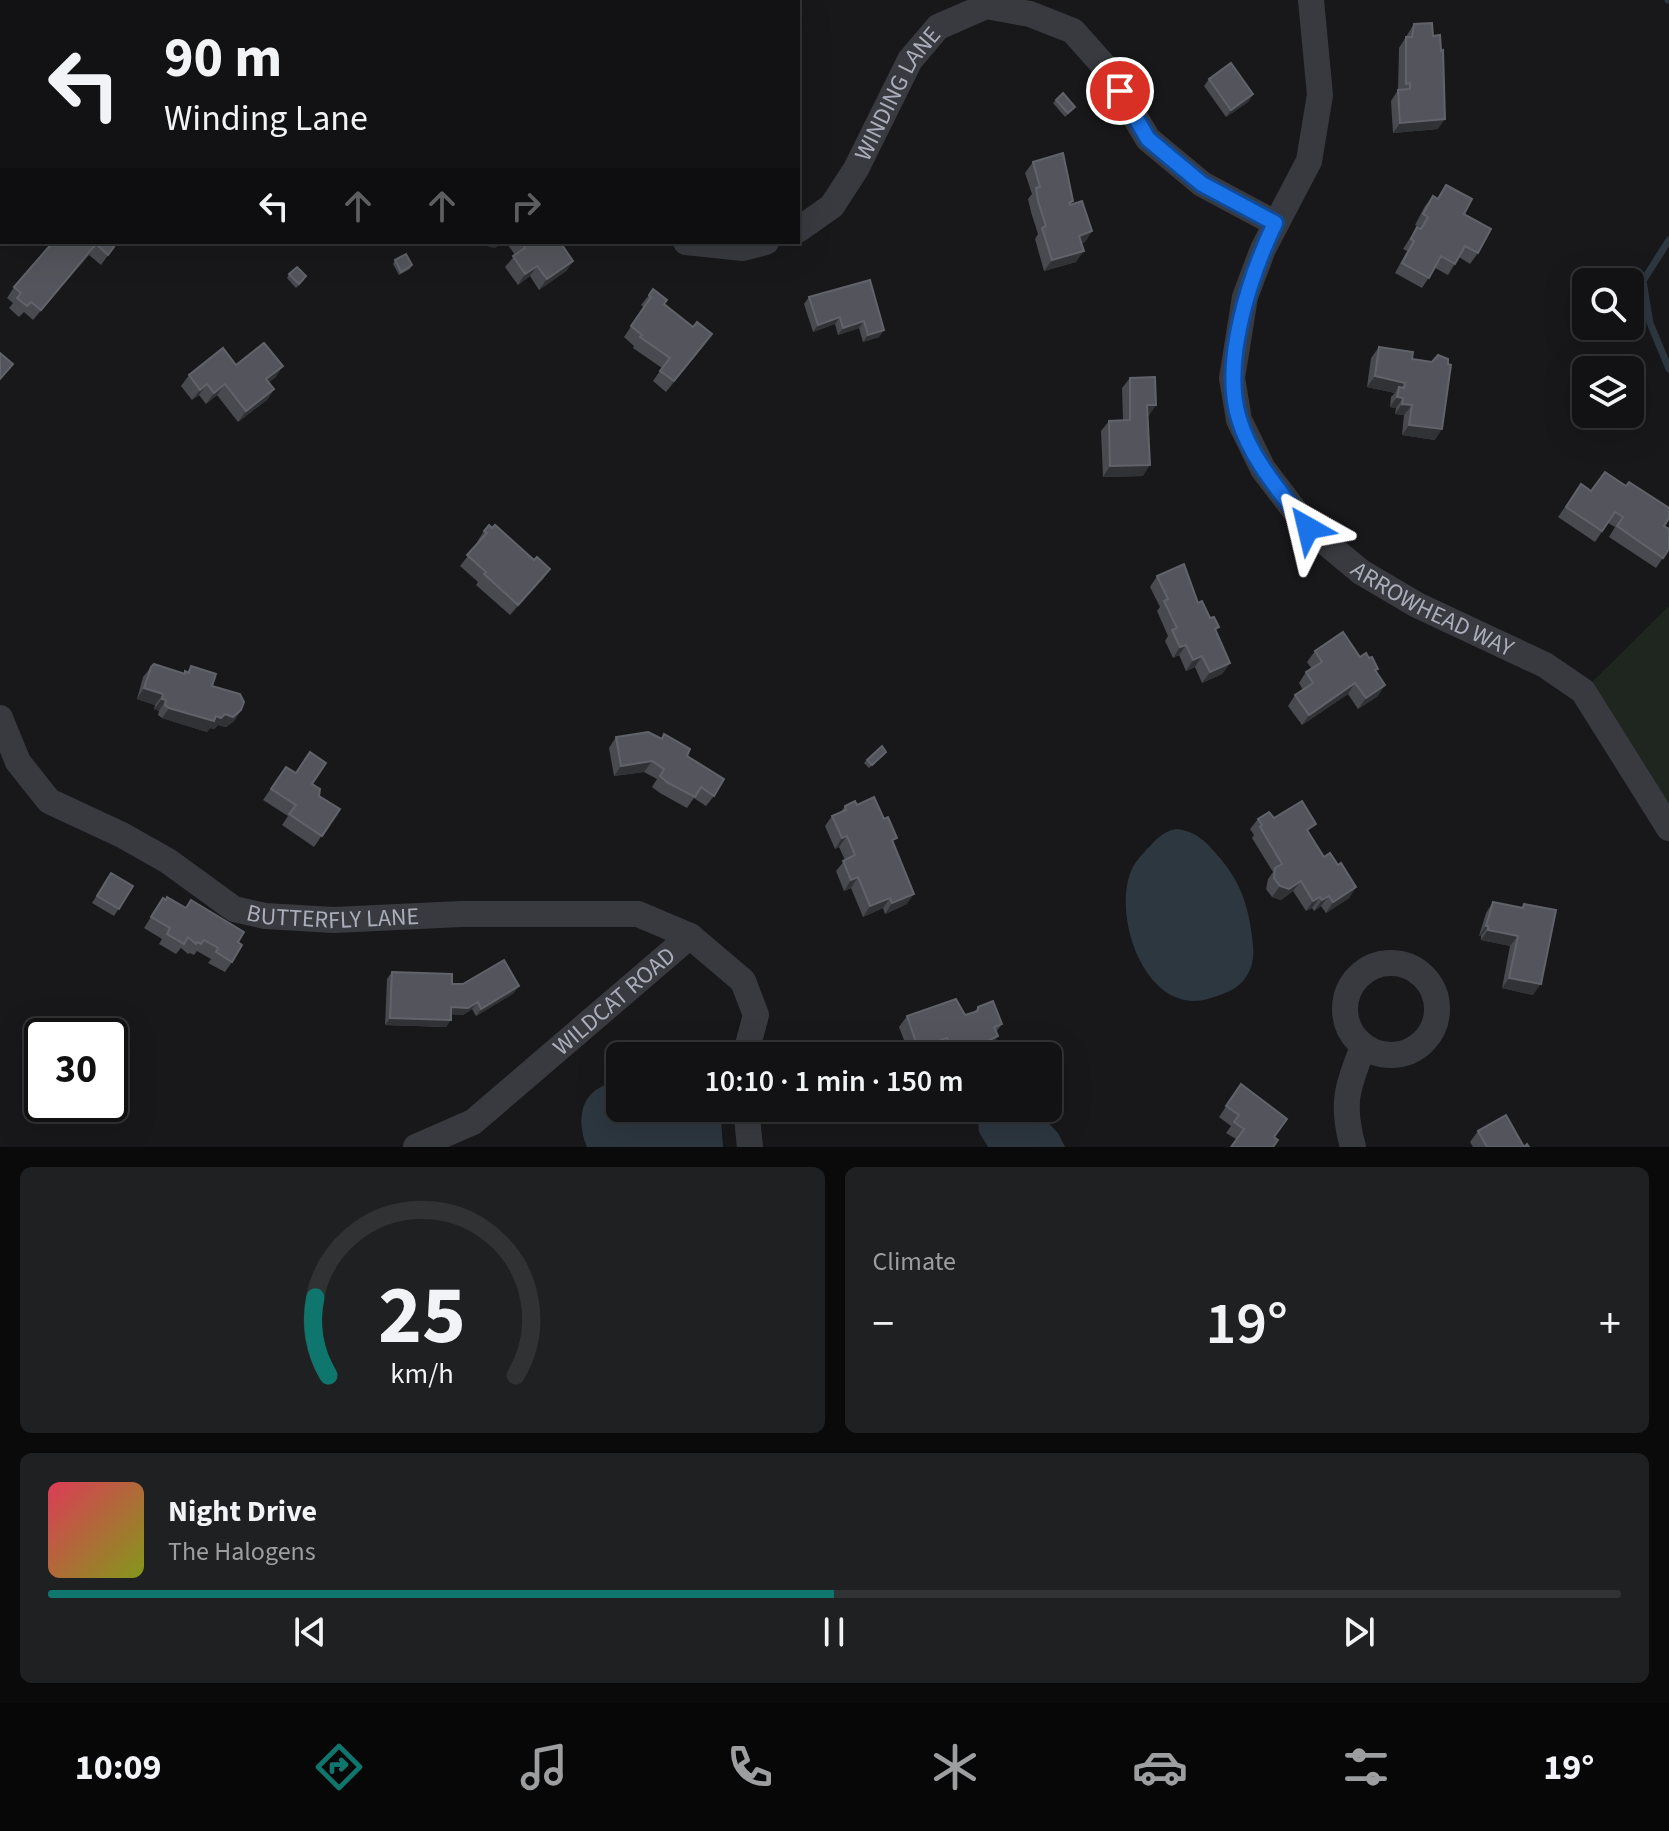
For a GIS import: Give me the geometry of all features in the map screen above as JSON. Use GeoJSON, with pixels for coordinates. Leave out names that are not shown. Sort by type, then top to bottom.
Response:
{"type":"FeatureCollection","features":[{"type":"Feature","properties":{"kind":"street","name":"ARROWHEAD WAY"},"geometry":{"type":"LineString","coordinates":[[1311,0],[1320,95],[1309,161],[1275,223],[1245,297],[1232,378],[1239,420],[1263,469],[1308,528],[1361,572],[1417,605],[1545,665],[1583,691],[1669,828]]}},
{"type":"Feature","properties":{"kind":"street","name":"WINDING LANE"},"geometry":{"type":"LineString","coordinates":[[800,229],[832,206],[856,169],[910,60],[938,27],[986,6],[1030,14],[1073,31],[1105,67],[1148,139],[1202,184],[1275,223]]}},
{"type":"Feature","properties":{"kind":"street"},"geometry":{"type":"LineString","coordinates":[[705,244],[743,248],[758,244]]}},
{"type":"Feature","properties":{"kind":"street","name":"BUTTERFLY LANE"},"geometry":{"type":"LineString","coordinates":[[0,718],[18,762],[49,801],[122,835],[168,861],[234,909],[265,916],[334,920],[461,914],[638,914],[690,936]]}},
{"type":"Feature","properties":{"kind":"street","name":"WILDCAT ROAD"},"geometry":{"type":"LineString","coordinates":[[416,1147],[473,1122],[690,936],[743,981],[756,1015],[749,1042]]}},
{"type":"Feature","properties":{"kind":"street"},"geometry":{"type":"LineString","coordinates":[[1353,1147],[1345,1120],[1347,1088],[1363,1047]]}},
{"type":"Feature","properties":{"kind":"street"},"geometry":{"type":"LineString","coordinates":[[747,1122],[750,1147]]}},
{"type":"Feature","properties":{"kind":"shaded area"},"geometry":{"type":"Polygon","coordinates":[[[1669,606],[1669,828],[1583,691],[1669,606]]]}},
{"type":"Feature","properties":{"kind":"shaded area"},"geometry":{"type":"Polygon","coordinates":[[[1176,829],[1196,835],[1220,858],[1240,888],[1250,923],[1253,954],[1248,974],[1236,987],[1211,998],[1189,1001],[1169,994],[1153,980],[1140,962],[1127,916],[1126,894],[1133,867],[1157,839],[1176,829]]]}},
{"type":"Feature","properties":{"kind":"shaded area"},"geometry":{"type":"Polygon","coordinates":[[[606,1084],[606,1122],[721,1122],[723,1147],[587,1147],[581,1124],[582,1113],[590,1095],[606,1084]]]}},
{"type":"Feature","properties":{"kind":"shaded area"},"geometry":{"type":"Polygon","coordinates":[[[978,1122],[1047,1122],[1065,1147],[988,1147],[979,1132],[978,1122]]]}},
{"type":"Feature","properties":{"kind":"building"},"geometry":{"type":"Polygon","coordinates":[[[1432,23],[1433,36],[1440,35],[1443,50],[1445,119],[1400,123],[1398,90],[1410,89],[1410,83],[1406,84],[1406,37],[1412,37],[1414,24],[1432,23]]]}},
{"type":"Feature","properties":{"kind":"building"},"geometry":{"type":"Polygon","coordinates":[[[1231,63],[1253,94],[1231,110],[1209,79],[1231,63]]]}},
{"type":"Feature","properties":{"kind":"building"},"geometry":{"type":"Polygon","coordinates":[[[1063,93],[1075,107],[1068,113],[1056,100],[1063,93]]]}},
{"type":"Feature","properties":{"kind":"building"},"geometry":{"type":"Polygon","coordinates":[[[1063,153],[1073,201],[1069,203],[1082,201],[1092,231],[1079,236],[1084,251],[1052,260],[1042,228],[1046,226],[1038,201],[1036,188],[1040,187],[1033,162],[1063,153]]]}},
{"type":"Feature","properties":{"kind":"building"},"geometry":{"type":"Polygon","coordinates":[[[1446,185],[1472,199],[1464,214],[1491,229],[1478,253],[1465,246],[1455,264],[1441,256],[1429,278],[1402,263],[1414,241],[1411,239],[1417,227],[1421,229],[1428,217],[1423,214],[1433,196],[1438,199],[1446,185]]]}},
{"type":"Feature","properties":{"kind":"building"},"geometry":{"type":"Polygon","coordinates":[[[51,244],[96,244],[41,310],[31,302],[27,306],[17,298],[21,293],[14,287],[51,244]]]}},
{"type":"Feature","properties":{"kind":"building"},"geometry":{"type":"Polygon","coordinates":[[[96,244],[114,247],[108,255],[96,244]]]}},
{"type":"Feature","properties":{"kind":"building"},"geometry":{"type":"Polygon","coordinates":[[[522,244],[561,244],[573,261],[547,279],[537,266],[525,274],[513,256],[525,248],[522,244]]]}},
{"type":"Feature","properties":{"kind":"building"},"geometry":{"type":"Polygon","coordinates":[[[406,254],[412,265],[401,272],[395,260],[406,254]]]}},
{"type":"Feature","properties":{"kind":"building"},"geometry":{"type":"Polygon","coordinates":[[[297,267],[306,276],[299,284],[289,274],[297,267]]]}},
{"type":"Feature","properties":{"kind":"building"},"geometry":{"type":"Polygon","coordinates":[[[870,280],[884,330],[868,335],[864,321],[843,328],[840,317],[818,325],[809,297],[870,280]]]}},
{"type":"Feature","properties":{"kind":"building"},"geometry":{"type":"Polygon","coordinates":[[[653,289],[667,300],[664,304],[693,327],[697,322],[712,334],[674,381],[660,371],[670,358],[640,337],[642,335],[631,326],[653,289]]]}},
{"type":"Feature","properties":{"kind":"building"},"geometry":{"type":"Polygon","coordinates":[[[264,343],[283,366],[266,379],[274,389],[246,411],[225,384],[214,393],[207,384],[200,390],[189,375],[223,348],[236,365],[264,343]]]}},
{"type":"Feature","properties":{"kind":"building"},"geometry":{"type":"Polygon","coordinates":[[[1379,347],[1413,352],[1412,359],[1432,362],[1438,355],[1448,359],[1451,365],[1442,429],[1409,425],[1412,405],[1402,404],[1403,398],[1397,397],[1399,387],[1404,388],[1405,383],[1375,376],[1379,347]]]}},
{"type":"Feature","properties":{"kind":"building"},"geometry":{"type":"Polygon","coordinates":[[[0,353],[13,364],[0,379],[0,353]]]}},
{"type":"Feature","properties":{"kind":"building"},"geometry":{"type":"Polygon","coordinates":[[[1155,377],[1156,405],[1147,405],[1150,465],[1110,466],[1109,421],[1130,420],[1130,378],[1155,377]]]}},
{"type":"Feature","properties":{"kind":"building"},"geometry":{"type":"Polygon","coordinates":[[[1605,472],[1626,486],[1629,482],[1669,508],[1669,518],[1664,526],[1669,529],[1669,549],[1663,558],[1617,526],[1623,517],[1615,512],[1602,531],[1566,507],[1581,484],[1591,491],[1605,472]]]}},
{"type":"Feature","properties":{"kind":"building"},"geometry":{"type":"Polygon","coordinates":[[[489,525],[492,528],[495,525],[534,560],[537,557],[550,569],[518,605],[467,555],[487,533],[484,531],[489,525]]]}},
{"type":"Feature","properties":{"kind":"building"},"geometry":{"type":"Polygon","coordinates":[[[1184,564],[1198,603],[1202,601],[1210,618],[1214,617],[1219,627],[1215,629],[1230,663],[1210,672],[1202,656],[1193,660],[1186,645],[1180,647],[1172,630],[1177,628],[1164,601],[1168,599],[1157,576],[1184,564]]]}},
{"type":"Feature","properties":{"kind":"building"},"geometry":{"type":"Polygon","coordinates":[[[1343,632],[1360,657],[1366,653],[1369,658],[1372,657],[1378,669],[1375,670],[1385,685],[1366,698],[1355,683],[1309,715],[1295,695],[1313,683],[1306,672],[1322,662],[1315,651],[1343,632]]]}},
{"type":"Feature","properties":{"kind":"building"},"geometry":{"type":"Polygon","coordinates":[[[154,664],[185,674],[185,671],[189,673],[191,666],[216,674],[212,686],[240,694],[244,702],[241,710],[233,717],[225,714],[221,718],[216,716],[214,721],[169,708],[165,705],[166,700],[162,699],[163,694],[144,688],[154,664]]]}},
{"type":"Feature","properties":{"kind":"building"},"geometry":{"type":"Polygon","coordinates":[[[648,732],[662,739],[664,734],[690,749],[687,756],[724,779],[714,796],[701,787],[695,797],[668,783],[660,776],[664,769],[652,761],[621,766],[616,737],[648,732]]]}},
{"type":"Feature","properties":{"kind":"building"},"geometry":{"type":"Polygon","coordinates":[[[882,746],[886,752],[872,765],[867,760],[882,746]]]}},
{"type":"Feature","properties":{"kind":"building"},"geometry":{"type":"Polygon","coordinates":[[[310,752],[326,763],[312,784],[320,789],[319,796],[340,809],[322,836],[289,814],[296,805],[271,789],[286,767],[296,773],[310,752]]]}},
{"type":"Feature","properties":{"kind":"building"},"geometry":{"type":"Polygon","coordinates":[[[874,797],[884,819],[888,817],[897,838],[892,840],[914,894],[892,903],[890,898],[870,906],[858,877],[851,880],[843,861],[855,855],[847,836],[842,838],[832,816],[846,810],[845,806],[855,801],[857,805],[874,797]]]}},
{"type":"Feature","properties":{"kind":"building"},"geometry":{"type":"Polygon","coordinates":[[[1302,801],[1316,824],[1307,830],[1324,857],[1330,853],[1338,865],[1341,863],[1356,887],[1333,902],[1329,896],[1313,901],[1301,881],[1289,889],[1280,886],[1274,878],[1275,868],[1282,864],[1258,819],[1269,812],[1274,818],[1302,801]]]}},
{"type":"Feature","properties":{"kind":"building"},"geometry":{"type":"Polygon","coordinates":[[[111,873],[133,886],[119,909],[97,896],[111,873]]]}},
{"type":"Feature","properties":{"kind":"building"},"geometry":{"type":"Polygon","coordinates":[[[167,897],[186,908],[191,900],[244,932],[238,942],[242,945],[232,962],[204,940],[196,944],[188,937],[184,944],[167,934],[170,928],[151,917],[163,898],[166,900],[167,897]]]}},
{"type":"Feature","properties":{"kind":"building"},"geometry":{"type":"Polygon","coordinates":[[[1493,902],[1556,910],[1541,984],[1509,978],[1518,936],[1488,930],[1486,926],[1493,902]]]}},
{"type":"Feature","properties":{"kind":"building"},"geometry":{"type":"Polygon","coordinates":[[[504,960],[519,986],[481,1009],[478,1002],[468,1008],[451,1007],[451,1020],[390,1018],[392,972],[452,974],[452,984],[463,984],[504,960]]]}},
{"type":"Feature","properties":{"kind":"building"},"geometry":{"type":"Polygon","coordinates":[[[956,999],[965,1015],[993,1001],[1002,1024],[994,1027],[998,1036],[985,1042],[949,1042],[947,1038],[935,1042],[916,1042],[907,1016],[956,999]]]}},
{"type":"Feature","properties":{"kind":"building"},"geometry":{"type":"Polygon","coordinates":[[[1241,1084],[1287,1119],[1274,1137],[1278,1140],[1273,1147],[1231,1147],[1244,1129],[1234,1122],[1239,1115],[1226,1106],[1241,1084]]]}},
{"type":"Feature","properties":{"kind":"building"},"geometry":{"type":"Polygon","coordinates":[[[1506,1115],[1524,1147],[1487,1147],[1478,1131],[1506,1115]]]}},
{"type":"Feature","properties":{"kind":"waterway"},"geometry":{"type":"LineString","coordinates":[[1669,240],[1643,281],[1650,323],[1669,369]]}},
{"type":"Feature","properties":{"kind":"route"},"geometry":{"type":"LineString","coordinates":[[1120,91],[1148,139],[1202,184],[1275,223],[1245,297],[1232,378],[1239,420],[1263,469],[1308,528]]}}]}
